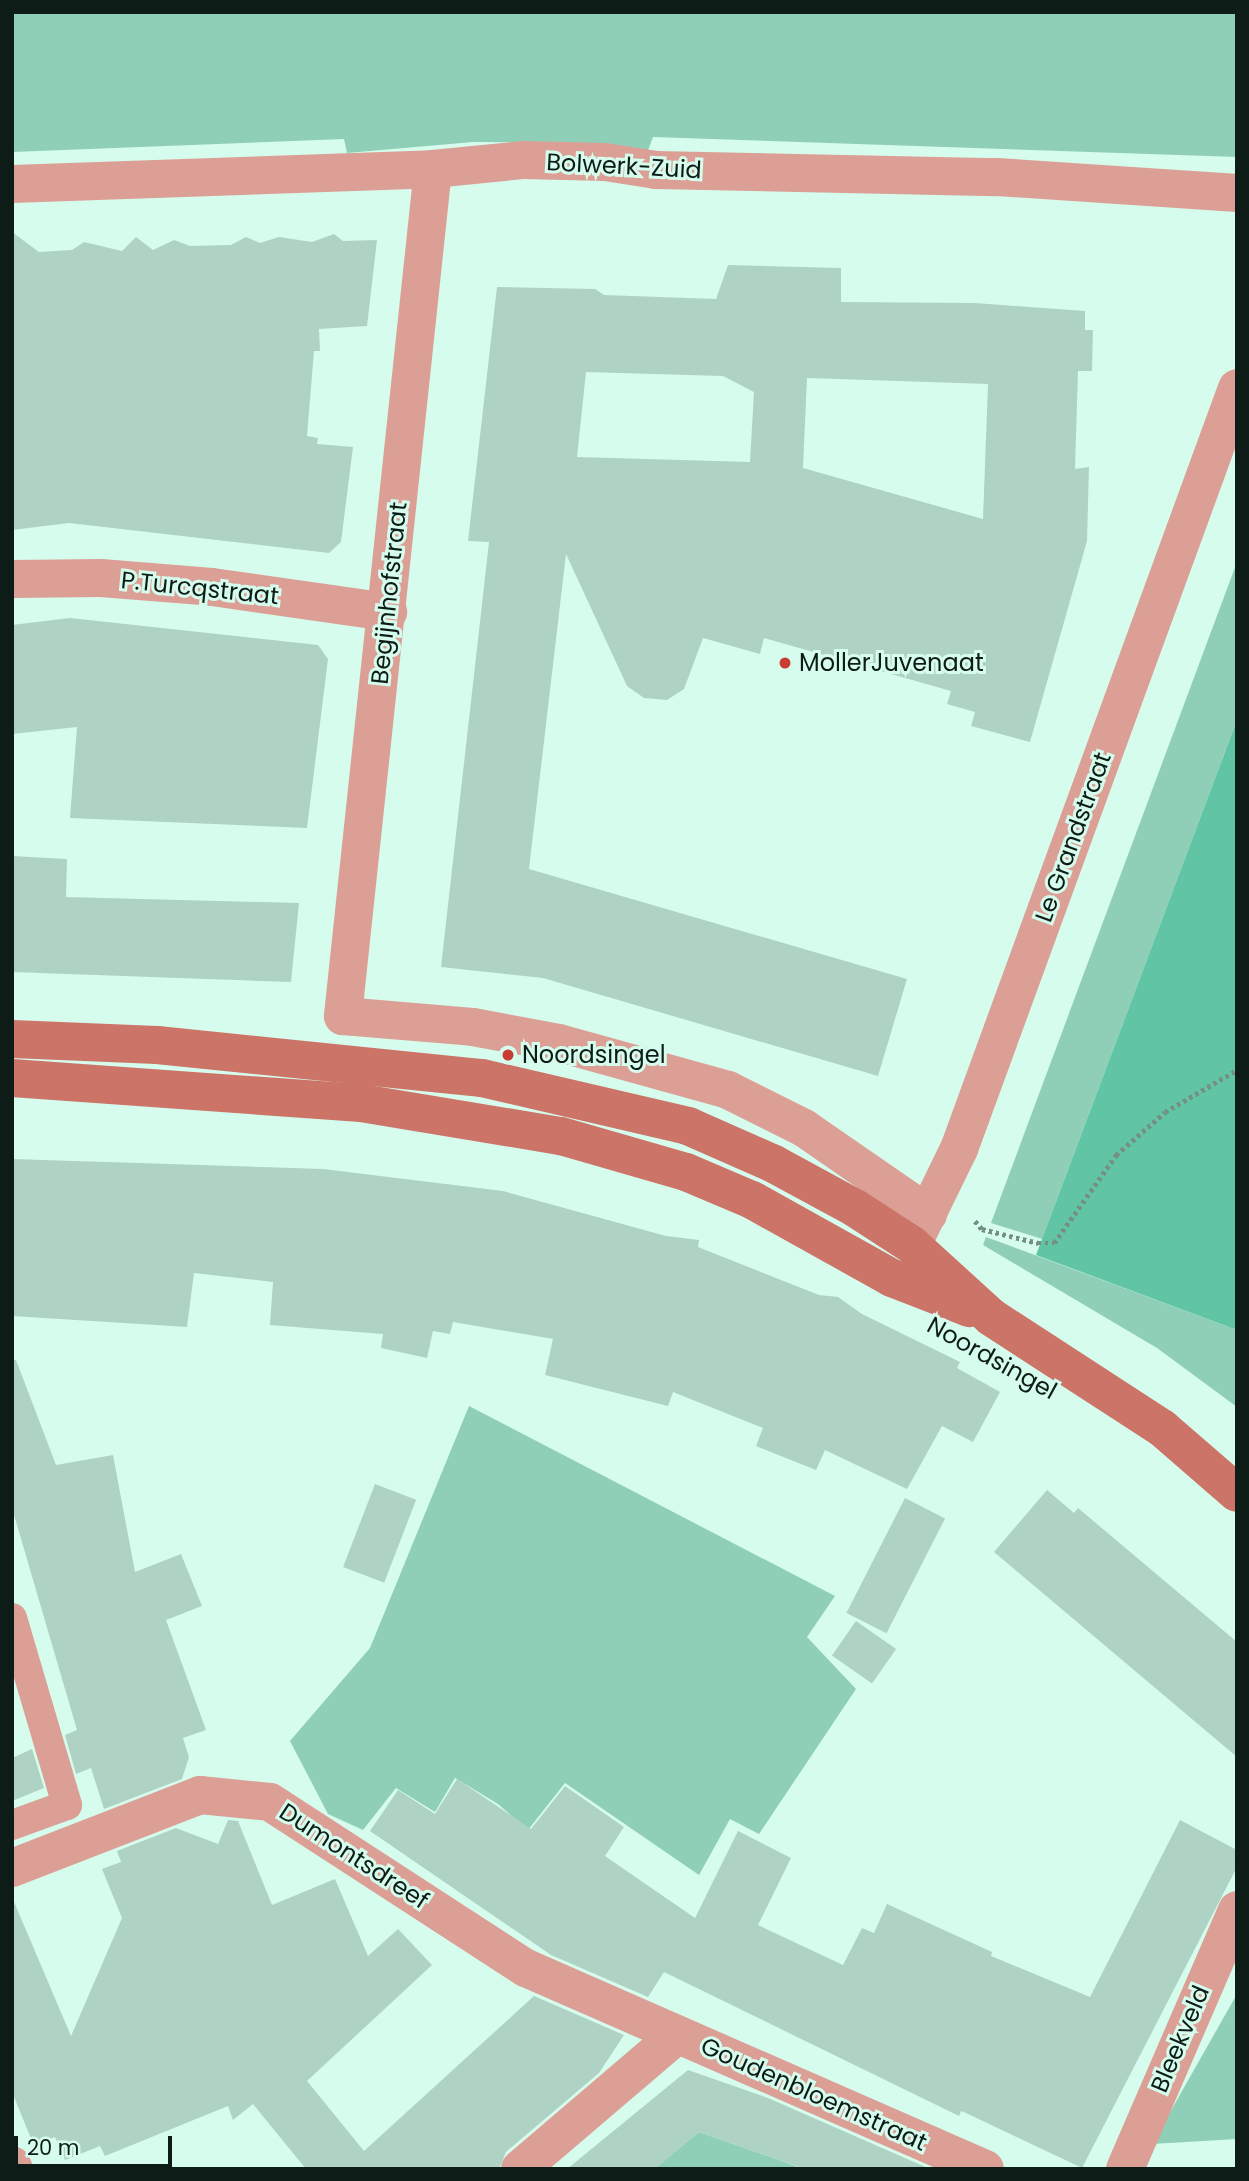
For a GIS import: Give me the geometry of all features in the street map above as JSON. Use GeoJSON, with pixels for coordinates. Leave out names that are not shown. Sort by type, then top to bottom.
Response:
{"type":"FeatureCollection","features":[{"type":"Feature","properties":{"kind":"street","name":"Bolwerk-Zuid"},"geometry":{"type":"LineString","coordinates":[[12,184],[433,169],[523,160],[605,162],[656,170],[997,177],[1237,193]]}},
{"type":"Feature","properties":{"kind":"street","name":"Begijnhofstraat"},"geometry":{"type":"LineString","coordinates":[[344,1016],[433,169]]}},
{"type":"Feature","properties":{"kind":"street","name":"Le Grandstraat"},"geometry":{"type":"LineString","coordinates":[[892,1278],[920,1230],[959,1149],[1237,388]]}},
{"type":"Feature","properties":{"kind":"street","name":"P.Turcqstraat"},"geometry":{"type":"LineString","coordinates":[[12,579],[101,578],[212,587],[388,612]]}},
{"type":"Feature","properties":{"kind":"street","name":"Noordsingel"},"geometry":{"type":"LineString","coordinates":[[344,1016],[473,1027],[559,1043],[728,1090],[804,1128],[920,1230],[991,1317]]}},
{"type":"Feature","properties":{"kind":"street","name":"Noordsingel"},"geometry":{"type":"LineString","coordinates":[[12,1039],[158,1045],[365,1065],[482,1078],[600,1102],[688,1126],[774,1164],[855,1208],[920,1230]]}},
{"type":"Feature","properties":{"kind":"street","name":"Noordsingel"},"geometry":{"type":"LineString","coordinates":[[12,1078],[361,1103],[561,1136],[697,1177],[752,1200],[892,1278],[991,1317],[1162,1429],[1237,1493]]}},
{"type":"Feature","properties":{"kind":"street","name":"Dumontsdreef"},"geometry":{"type":"LineString","coordinates":[[12,1868],[201,1795],[270,1802],[526,1968],[677,2035]]}},
{"type":"Feature","properties":{"kind":"street","name":"Bleekveld"},"geometry":{"type":"LineString","coordinates":[[1125,2169],[1237,1910]]}},
{"type":"Feature","properties":{"kind":"street","name":"Goudenbloemstraat"},"geometry":{"type":"LineString","coordinates":[[520,2169],[677,2035],[985,2169]]}},
{"type":"Feature","properties":{"kind":"lane"},"geometry":{"type":"LineString","coordinates":[[12,1618],[67,1805],[12,1825]]}},
{"type":"Feature","properties":{"kind":"path"},"geometry":{"type":"LineString","coordinates":[[982,1229],[1038,1243],[1054,1243],[1116,1155],[1165,1112],[1237,1070]]}},
{"type":"Feature","properties":{"kind":"shaded area"},"geometry":{"type":"Polygon","coordinates":[[[12,12],[1237,12],[1237,157],[653,137],[647,153],[586,143],[473,142],[347,153],[344,139],[12,152],[12,12]]]}},
{"type":"Feature","properties":{"kind":"shaded area"},"geometry":{"type":"Polygon","coordinates":[[[1237,562],[1237,720],[1042,1239],[991,1223],[1237,562]]]}},
{"type":"Feature","properties":{"kind":"shaded area"},"geometry":{"type":"Polygon","coordinates":[[[1237,720],[1237,1330],[1036,1255],[1237,720]]]}},
{"type":"Feature","properties":{"kind":"shaded area"},"geometry":{"type":"Polygon","coordinates":[[[986,1237],[1237,1330],[1237,1407],[1157,1348],[983,1245],[986,1237]]]}},
{"type":"Feature","properties":{"kind":"shaded area"},"geometry":{"type":"Polygon","coordinates":[[[469,1406],[835,1596],[807,1637],[856,1689],[759,1834],[730,1819],[699,1875],[565,1783],[528,1830],[498,1804],[455,1778],[435,1812],[396,1788],[363,1830],[328,1814],[290,1741],[370,1648],[469,1406]]]}},
{"type":"Feature","properties":{"kind":"shaded area"},"geometry":{"type":"Polygon","coordinates":[[[1237,1994],[1237,2139],[1152,2144],[1237,1994]]]}},
{"type":"Feature","properties":{"kind":"shaded area"},"geometry":{"type":"Polygon","coordinates":[[[699,2132],[793,2165],[802,2169],[654,2169],[699,2132]]]}},
{"type":"Feature","properties":{"kind":"building"},"geometry":{"type":"Polygon","coordinates":[[[12,232],[39,252],[72,250],[84,242],[122,251],[136,237],[153,250],[174,240],[190,246],[231,245],[246,237],[260,243],[279,237],[312,242],[334,234],[343,241],[377,240],[367,326],[319,329],[320,351],[314,351],[307,436],[318,438],[317,444],[353,447],[341,542],[329,553],[69,523],[12,530],[12,232]]]}},
{"type":"Feature","properties":{"kind":"building"},"geometry":{"type":"Polygon","coordinates":[[[728,265],[841,268],[841,302],[975,303],[1085,311],[1085,330],[1093,330],[1092,371],[1078,371],[1075,469],[1089,467],[1087,541],[1030,742],[971,726],[975,712],[947,704],[951,691],[764,638],[760,654],[703,638],[684,689],[667,700],[644,698],[627,686],[566,554],[529,869],[907,979],[878,1076],[543,978],[441,967],[489,542],[468,541],[497,287],[595,289],[604,295],[716,299],[728,265]],[[586,372],[577,457],[750,462],[754,392],[723,376],[586,372]],[[807,378],[803,468],[983,519],[988,384],[807,378]]]}},
{"type":"Feature","properties":{"kind":"building"},"geometry":{"type":"Polygon","coordinates":[[[70,618],[318,645],[328,659],[307,828],[70,818],[77,727],[12,734],[12,625],[70,618]]]}},
{"type":"Feature","properties":{"kind":"building"},"geometry":{"type":"Polygon","coordinates":[[[12,856],[67,859],[66,897],[299,903],[291,982],[12,972],[12,856]]]}},
{"type":"Feature","properties":{"kind":"building"},"geometry":{"type":"Polygon","coordinates":[[[12,1159],[323,1169],[503,1191],[666,1236],[699,1240],[698,1247],[819,1295],[838,1297],[862,1314],[960,1362],[957,1368],[1000,1392],[973,1442],[942,1426],[907,1489],[825,1450],[816,1470],[756,1446],[763,1428],[673,1392],[668,1406],[545,1375],[553,1339],[453,1322],[450,1334],[433,1331],[427,1358],[381,1348],[383,1334],[270,1325],[273,1282],[194,1273],[187,1327],[12,1316],[12,1159]]]}},
{"type":"Feature","properties":{"kind":"building"},"geometry":{"type":"Polygon","coordinates":[[[12,1360],[16,1360],[56,1465],[113,1455],[135,1572],[181,1554],[202,1606],[166,1620],[206,1730],[183,1738],[189,1757],[182,1779],[104,1809],[91,1768],[76,1774],[65,1735],[77,1730],[12,1508],[12,1360]]]}},
{"type":"Feature","properties":{"kind":"building"},"geometry":{"type":"Polygon","coordinates":[[[375,1484],[416,1500],[384,1583],[343,1567],[375,1484]]]}},
{"type":"Feature","properties":{"kind":"building"},"geometry":{"type":"Polygon","coordinates":[[[1047,1490],[1074,1513],[1078,1508],[1237,1642],[1237,1757],[994,1552],[1047,1490]]]}},
{"type":"Feature","properties":{"kind":"building"},"geometry":{"type":"Polygon","coordinates":[[[905,1498],[945,1518],[887,1633],[846,1613],[905,1498]]]}},
{"type":"Feature","properties":{"kind":"building"},"geometry":{"type":"Polygon","coordinates":[[[856,1621],[896,1649],[872,1684],[832,1655],[856,1621]]]}},
{"type":"Feature","properties":{"kind":"building"},"geometry":{"type":"Polygon","coordinates":[[[32,1749],[44,1788],[12,1801],[12,1758],[32,1749]]]}},
{"type":"Feature","properties":{"kind":"building"},"geometry":{"type":"Polygon","coordinates":[[[457,1779],[531,1829],[565,1786],[624,1827],[605,1856],[695,1918],[738,1831],[791,1858],[758,1925],[843,1965],[862,1928],[874,1933],[887,1904],[992,1952],[991,1956],[1090,1997],[1180,1820],[1237,1850],[1237,1867],[1082,2168],[966,2113],[961,2111],[959,2116],[664,1972],[648,1997],[551,1955],[370,1831],[398,1790],[435,1814],[457,1779]]]}},
{"type":"Feature","properties":{"kind":"building"},"geometry":{"type":"Polygon","coordinates":[[[228,1820],[238,1821],[272,1905],[335,1879],[368,1956],[398,1929],[432,1965],[307,2081],[364,2151],[534,1996],[624,2035],[599,2073],[506,2152],[499,2169],[306,2169],[253,2104],[233,2120],[228,2106],[105,2156],[100,2146],[65,2160],[55,2137],[34,2146],[12,2092],[12,1897],[71,2036],[122,1918],[102,1869],[121,1862],[117,1851],[176,1828],[218,1844],[228,1820]]]}},
{"type":"Feature","properties":{"kind":"building"},"geometry":{"type":"Polygon","coordinates":[[[688,2070],[768,2098],[930,2169],[805,2169],[699,2132],[655,2169],[567,2169],[688,2070]]]}},
{"type":"Feature","properties":{"kind":"place","name":"MollerJuvenaat"},"geometry":{"type":"Point","coordinates":[785,663]}},
{"type":"Feature","properties":{"kind":"place","name":"Noordsingel"},"geometry":{"type":"Point","coordinates":[508,1055]}}]}
